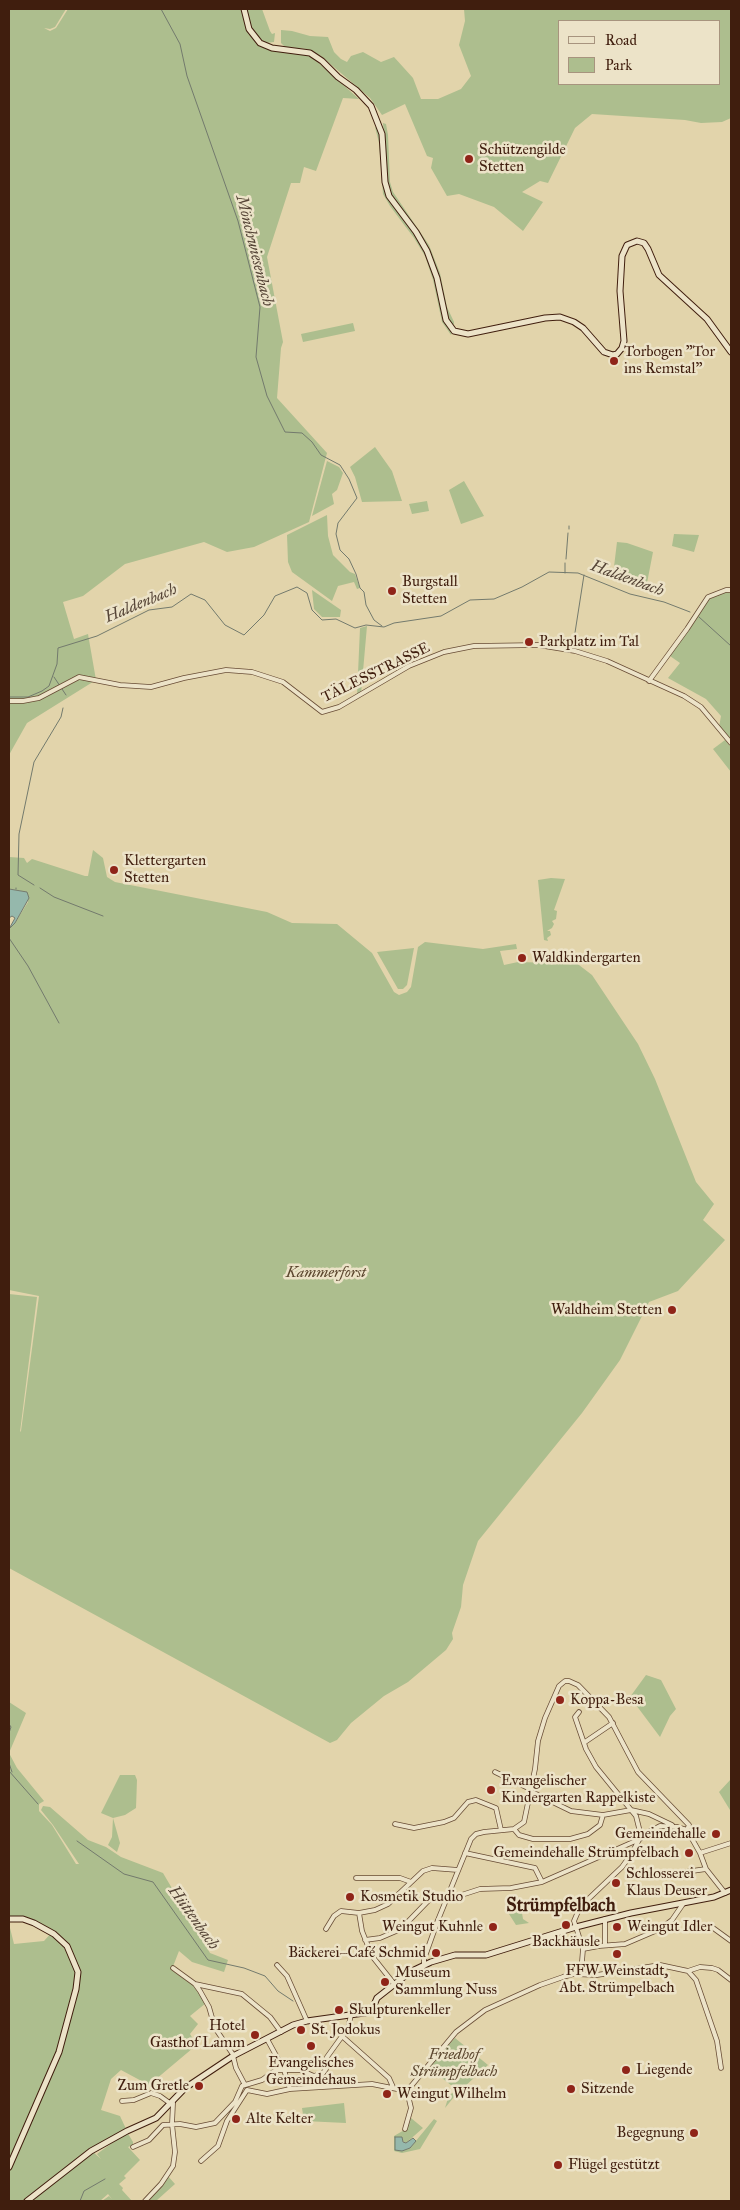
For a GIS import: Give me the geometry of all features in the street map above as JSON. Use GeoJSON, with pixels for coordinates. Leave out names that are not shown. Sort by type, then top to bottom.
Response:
{"type":"FeatureCollection","features":[{"type":"Feature","properties":{"kind":"main road"},"geometry":{"type":"LineString","coordinates":[[244,9],[249,29],[259,42],[270,47],[310,53],[356,90],[371,106],[382,134],[385,182],[389,196],[416,232],[427,251],[437,278],[446,320],[454,331],[468,334],[545,318],[560,317],[574,322],[583,328],[604,352],[613,355],[618,354],[624,341],[620,291],[622,256],[627,245],[637,241],[644,243],[664,281],[707,319],[731,352]]}},
{"type":"Feature","properties":{"kind":"main road"},"geometry":{"type":"LineString","coordinates":[[27,2201],[91,2151],[127,2131],[156,2118],[172,2104],[185,2088],[233,2056],[307,2021],[370,2012],[378,1998],[406,1975],[424,1966],[455,1954],[486,1955],[605,1919],[714,1897],[731,1890]]}},
{"type":"Feature","properties":{"kind":"main road"},"geometry":{"type":"LineString","coordinates":[[9,1919],[34,1923],[54,1934],[66,1946],[78,1972],[76,1989],[59,2052],[9,2167]]}},
{"type":"Feature","properties":{"kind":"street"},"geometry":{"type":"LineString","coordinates":[[649,680],[708,597],[731,590]]}},
{"type":"Feature","properties":{"kind":"street","name":"TÄLESSTRASSE"},"geometry":{"type":"LineString","coordinates":[[9,701],[39,698],[79,677],[120,685],[150,688],[206,673],[226,670],[243,671],[283,682],[322,712],[339,707],[409,666],[442,653],[474,646],[546,646],[593,656],[694,701],[731,743]]}},
{"type":"Feature","properties":{"kind":"street"},"geometry":{"type":"LineString","coordinates":[[424,1966],[424,1959],[471,1839],[476,1834],[514,1829],[524,1822],[538,1740],[559,1686],[569,1681],[578,1685],[613,1723],[638,1772],[685,1820],[689,1825],[687,1830]]}},
{"type":"Feature","properties":{"kind":"street"},"geometry":{"type":"LineString","coordinates":[[579,1712],[575,1717],[596,1767],[631,1810],[639,1823],[641,1837],[622,1867],[580,1907],[575,1919],[584,1949],[581,1974]]}},
{"type":"Feature","properties":{"kind":"street"},"geometry":{"type":"LineString","coordinates":[[585,1742],[613,1723]]}},
{"type":"Feature","properties":{"kind":"street"},"geometry":{"type":"LineString","coordinates":[[495,1772],[571,1811],[603,1814],[631,1810],[649,1814],[687,1830],[706,1869],[725,1893]]}},
{"type":"Feature","properties":{"kind":"street"},"geometry":{"type":"LineString","coordinates":[[395,1824],[414,1828],[444,1822],[454,1818],[468,1802],[476,1800],[496,1808],[501,1830]]}},
{"type":"Feature","properties":{"kind":"street"},"geometry":{"type":"LineString","coordinates":[[514,1829],[519,1835],[533,1839],[570,1839],[588,1834],[600,1825],[603,1814]]}},
{"type":"Feature","properties":{"kind":"street"},"geometry":{"type":"LineString","coordinates":[[365,1940],[380,1938],[401,1929],[428,1901],[434,1899],[446,1900],[480,1889],[511,1888],[542,1882],[641,1837],[660,1826],[677,1827]]}},
{"type":"Feature","properties":{"kind":"street"},"geometry":{"type":"LineString","coordinates":[[700,1854],[731,1842]]}},
{"type":"Feature","properties":{"kind":"street"},"geometry":{"type":"LineString","coordinates":[[465,1853],[535,1868],[542,1882]]}},
{"type":"Feature","properties":{"kind":"street"},"geometry":{"type":"LineString","coordinates":[[326,1929],[334,1916],[341,1911],[359,1913],[375,1910],[388,1904],[423,1870],[432,1868],[458,1870]]}},
{"type":"Feature","properties":{"kind":"street"},"geometry":{"type":"LineString","coordinates":[[657,1876],[706,1869]]}},
{"type":"Feature","properties":{"kind":"street"},"geometry":{"type":"LineString","coordinates":[[356,1878],[400,1878],[411,1882]]}},
{"type":"Feature","properties":{"kind":"street"},"geometry":{"type":"LineString","coordinates":[[584,1949],[625,1944],[660,1929],[672,1920],[683,1904]]}},
{"type":"Feature","properties":{"kind":"street"},"geometry":{"type":"LineString","coordinates":[[359,1913],[359,1922],[372,1956],[395,1985]]}},
{"type":"Feature","properties":{"kind":"street"},"geometry":{"type":"LineString","coordinates":[[605,1919],[605,1945]]}},
{"type":"Feature","properties":{"kind":"street"},"geometry":{"type":"LineString","coordinates":[[709,1925],[731,1941]]}},
{"type":"Feature","properties":{"kind":"street"},"geometry":{"type":"LineString","coordinates":[[405,2091],[456,2032],[471,2019],[485,2010],[540,1985],[563,1977],[581,1974],[597,1975],[660,1965],[688,1971],[700,1967],[712,1968],[731,1980]]}},
{"type":"Feature","properties":{"kind":"street"},"geometry":{"type":"LineString","coordinates":[[277,1966],[287,1976],[307,2021]]}},
{"type":"Feature","properties":{"kind":"street"},"geometry":{"type":"LineString","coordinates":[[173,1968],[195,1984],[209,2007],[215,2028],[233,2056],[236,2068],[246,2088],[267,2094],[290,2089],[350,2084],[393,2087],[405,2091]]}},
{"type":"Feature","properties":{"kind":"street"},"geometry":{"type":"LineString","coordinates":[[688,1971],[700,1986],[721,2057],[721,2068]]}},
{"type":"Feature","properties":{"kind":"street"},"geometry":{"type":"LineString","coordinates":[[195,1984],[242,1994],[270,2017],[281,2032]]}},
{"type":"Feature","properties":{"kind":"street"},"geometry":{"type":"LineString","coordinates":[[133,2147],[149,2140],[160,2127],[172,2124],[196,2127],[215,2123],[246,2088],[276,2070],[300,2070],[314,2076],[323,2073],[326,2069],[327,2057],[343,2037],[351,2021],[351,2015]]}},
{"type":"Feature","properties":{"kind":"street"},"geometry":{"type":"LineString","coordinates":[[343,2037],[389,2078],[393,2087]]}},
{"type":"Feature","properties":{"kind":"street"},"geometry":{"type":"LineString","coordinates":[[267,2039],[284,2070],[290,2089]]}},
{"type":"Feature","properties":{"kind":"street"},"geometry":{"type":"LineString","coordinates":[[201,2161],[218,2146],[227,2121],[246,2088]]}},
{"type":"Feature","properties":{"kind":"street"},"geometry":{"type":"LineString","coordinates":[[405,2091],[411,2108],[405,2129]]}},
{"type":"Feature","properties":{"kind":"street"},"geometry":{"type":"LineString","coordinates":[[122,2101],[134,2100],[151,2093],[160,2096],[172,2104],[175,2152],[173,2166],[161,2184],[145,2201]]}},
{"type":"Feature","properties":{"kind":"green space"},"geometry":{"type":"Polygon","coordinates":[[[10,9],[66,9],[55,27],[50,29],[44,28],[50,31],[56,28],[68,9],[242,9],[247,30],[256,43],[270,50],[311,56],[359,99],[343,98],[316,171],[304,167],[300,183],[291,183],[267,257],[283,342],[277,398],[327,453],[309,522],[254,547],[227,552],[204,542],[125,564],[83,596],[63,602],[74,639],[88,634],[96,680],[27,723],[9,755],[10,9]]]}},
{"type":"Feature","properties":{"kind":"green space"},"geometry":{"type":"Polygon","coordinates":[[[247,9],[262,9],[270,31],[272,34],[275,33],[274,42],[266,43],[258,37],[251,28],[247,9]]]}},
{"type":"Feature","properties":{"kind":"green space"},"geometry":{"type":"Polygon","coordinates":[[[464,9],[731,9],[731,118],[722,122],[701,123],[685,120],[592,114],[575,128],[548,183],[540,181],[522,192],[543,202],[523,231],[494,207],[459,194],[447,196],[431,168],[433,158],[427,156],[405,104],[382,115],[370,98],[321,56],[307,49],[285,47],[281,43],[281,30],[310,36],[328,37],[334,52],[347,62],[351,56],[363,52],[381,62],[394,57],[413,78],[421,99],[438,99],[461,89],[471,76],[459,45],[465,21],[464,9]]]}},
{"type":"Feature","properties":{"kind":"green space"},"geometry":{"type":"Polygon","coordinates":[[[383,123],[386,124],[388,135],[390,182],[393,192],[429,245],[440,273],[447,307],[454,325],[449,321],[438,275],[428,250],[392,197],[387,186],[383,123]]]}},
{"type":"Feature","properties":{"kind":"green space"},"geometry":{"type":"Polygon","coordinates":[[[375,127],[379,129],[385,192],[390,202],[416,236],[428,259],[436,281],[444,322],[452,332],[451,335],[442,322],[433,280],[425,256],[383,194],[379,143],[375,127]]]}},
{"type":"Feature","properties":{"kind":"green space"},"geometry":{"type":"Polygon","coordinates":[[[353,323],[355,331],[303,342],[301,334],[353,323]]]}},
{"type":"Feature","properties":{"kind":"green space"},"geometry":{"type":"Polygon","coordinates":[[[375,447],[392,471],[402,501],[362,502],[350,467],[375,447]]]}},
{"type":"Feature","properties":{"kind":"green space"},"geometry":{"type":"Polygon","coordinates":[[[327,461],[339,467],[343,473],[337,490],[332,494],[334,504],[312,516],[327,461]]]}},
{"type":"Feature","properties":{"kind":"green space"},"geometry":{"type":"Polygon","coordinates":[[[464,481],[484,516],[461,524],[449,490],[464,481]]]}},
{"type":"Feature","properties":{"kind":"green space"},"geometry":{"type":"Polygon","coordinates":[[[427,501],[429,511],[412,514],[409,504],[427,501]]]}},
{"type":"Feature","properties":{"kind":"green space"},"geometry":{"type":"Polygon","coordinates":[[[327,515],[328,536],[333,555],[350,572],[355,574],[360,588],[357,589],[354,582],[338,586],[332,601],[292,572],[288,562],[287,535],[327,515]]]}},
{"type":"Feature","properties":{"kind":"green space"},"geometry":{"type":"Polygon","coordinates":[[[674,534],[699,535],[694,552],[672,546],[674,534]]]}},
{"type":"Feature","properties":{"kind":"green space"},"geometry":{"type":"Polygon","coordinates":[[[617,542],[627,543],[653,552],[647,583],[613,575],[617,542]]]}},
{"type":"Feature","properties":{"kind":"green space"},"geometry":{"type":"Polygon","coordinates":[[[312,590],[341,610],[340,617],[322,617],[314,609],[312,590]]]}},
{"type":"Feature","properties":{"kind":"green space"},"geometry":{"type":"Polygon","coordinates":[[[727,592],[731,593],[731,740],[719,727],[721,716],[706,699],[668,678],[680,663],[670,656],[709,598],[727,592]]]}},
{"type":"Feature","properties":{"kind":"green space"},"geometry":{"type":"Polygon","coordinates":[[[367,626],[361,694],[357,696],[360,628],[367,626]]]}},
{"type":"Feature","properties":{"kind":"green space"},"geometry":{"type":"Polygon","coordinates":[[[725,740],[731,747],[731,772],[713,749],[725,740]]]}},
{"type":"Feature","properties":{"kind":"green space","name":"Kammerforst"},"geometry":{"type":"Polygon","coordinates":[[[93,850],[103,858],[107,877],[115,882],[267,912],[292,923],[337,924],[372,953],[394,992],[399,995],[407,992],[411,987],[418,947],[425,942],[483,949],[516,944],[517,949],[500,951],[504,965],[518,962],[555,963],[555,954],[558,952],[566,955],[592,975],[638,1044],[655,1079],[696,1182],[714,1204],[703,1220],[725,1240],[678,1291],[649,1302],[620,1360],[582,1413],[478,1541],[463,1585],[461,1607],[452,1633],[453,1639],[446,1650],[408,1682],[384,1696],[351,1723],[337,1740],[330,1743],[9,1568],[9,1294],[37,1297],[20,1432],[39,1296],[9,1290],[9,929],[28,902],[27,892],[9,889],[9,857],[24,858],[27,863],[32,859],[88,876],[93,850]]]}},
{"type":"Feature","properties":{"kind":"green space"},"geometry":{"type":"Polygon","coordinates":[[[551,878],[565,879],[554,910],[557,911],[556,919],[552,921],[554,924],[552,928],[547,931],[550,931],[551,935],[547,938],[548,941],[544,940],[538,880],[551,878]]]}},
{"type":"Feature","properties":{"kind":"green space"},"geometry":{"type":"Polygon","coordinates":[[[414,948],[407,985],[403,989],[398,989],[377,952],[414,948]]]}},
{"type":"Feature","properties":{"kind":"green space"},"geometry":{"type":"Polygon","coordinates":[[[646,1675],[661,1680],[676,1709],[670,1716],[660,1737],[630,1697],[646,1675]]]}},
{"type":"Feature","properties":{"kind":"green space"},"geometry":{"type":"Polygon","coordinates":[[[9,1702],[26,1713],[9,1753],[9,1702]]]}},
{"type":"Feature","properties":{"kind":"green space"},"geometry":{"type":"Polygon","coordinates":[[[9,1753],[17,1768],[44,1801],[39,1804],[39,1811],[52,1825],[76,1864],[79,1864],[53,1825],[41,1810],[43,1806],[50,1807],[88,1840],[106,1847],[121,1857],[163,1873],[210,1953],[228,1960],[224,1972],[192,1962],[179,1951],[172,1969],[191,1982],[206,2003],[190,2016],[198,2024],[190,2034],[193,2039],[189,2043],[193,2048],[149,2085],[121,2070],[111,2079],[101,2110],[120,2116],[127,2131],[92,2151],[101,2159],[97,2154],[127,2132],[133,2142],[133,2145],[128,2147],[140,2160],[124,2176],[126,2178],[119,2184],[132,2201],[102,2201],[109,2196],[112,2199],[108,2194],[100,2201],[9,2201],[9,1924],[14,1944],[44,1941],[53,1931],[25,1917],[10,1916],[9,1912],[9,1753]]]}},
{"type":"Feature","properties":{"kind":"green space"},"geometry":{"type":"Polygon","coordinates":[[[120,1775],[135,1775],[137,1780],[136,1808],[125,1815],[113,1818],[101,1813],[120,1775]]]}},
{"type":"Feature","properties":{"kind":"green space"},"geometry":{"type":"Polygon","coordinates":[[[731,1779],[731,1809],[730,1810],[719,1792],[731,1779]]]}},
{"type":"Feature","properties":{"kind":"green space"},"geometry":{"type":"Polygon","coordinates":[[[113,1818],[120,1843],[117,1852],[108,1845],[112,1837],[113,1818]]]}},
{"type":"Feature","properties":{"kind":"green space"},"geometry":{"type":"Polygon","coordinates":[[[517,1905],[521,1907],[523,1919],[529,1923],[516,1925],[509,1914],[511,1908],[517,1905]]]}},
{"type":"Feature","properties":{"kind":"green space","name":"Friedhof Strümpfelbach"},"geometry":{"type":"Polygon","coordinates":[[[455,2038],[488,2065],[462,2089],[457,2090],[458,2092],[445,2108],[449,2095],[456,2091],[453,2090],[457,2084],[452,2086],[428,2067],[455,2038]]]}},
{"type":"Feature","properties":{"kind":"green space"},"geometry":{"type":"Polygon","coordinates":[[[344,2103],[346,2123],[304,2121],[302,2108],[344,2103]]]}},
{"type":"Feature","properties":{"kind":"green space"},"geometry":{"type":"Polygon","coordinates":[[[411,2118],[423,2128],[406,2143],[396,2137],[396,2150],[410,2148],[434,2119],[437,2121],[420,2149],[402,2153],[394,2151],[394,2136],[406,2129],[411,2118]]]}},
{"type":"Feature","properties":{"kind":"green space"},"geometry":{"type":"Polygon","coordinates":[[[167,2175],[175,2184],[156,2201],[147,2201],[167,2175]]]}},
{"type":"Feature","properties":{"kind":"water"},"geometry":{"type":"Polygon","coordinates":[[[9,889],[27,892],[29,898],[15,923],[9,929],[15,918],[12,916],[9,918],[9,889]]]}},
{"type":"Feature","properties":{"kind":"water"},"geometry":{"type":"Polygon","coordinates":[[[395,2137],[402,2137],[403,2142],[406,2143],[413,2138],[416,2141],[410,2148],[402,2151],[395,2150],[395,2137]]]}},
{"type":"Feature","properties":{"kind":"waterway","name":"Mönchwiesenbach"},"geometry":{"type":"LineString","coordinates":[[161,9],[180,44],[187,76],[238,221],[260,307],[256,357],[267,396],[285,432],[302,433],[312,442],[321,455],[340,465],[349,479],[357,498],[338,523],[336,534],[340,550],[349,559],[360,588],[364,592],[366,605],[374,620],[382,626]]}},
{"type":"Feature","properties":{"kind":"waterway"},"geometry":{"type":"LineString","coordinates":[[566,559],[568,533]]}},
{"type":"Feature","properties":{"kind":"waterway"},"geometry":{"type":"LineString","coordinates":[[565,563],[565,573]]}},
{"type":"Feature","properties":{"kind":"waterway","name":"Haldenbach"},"geometry":{"type":"LineString","coordinates":[[9,697],[28,697],[49,686],[57,664],[58,648],[97,636],[149,610],[172,607],[191,594],[205,600],[225,625],[244,635],[264,615],[275,596],[297,587],[307,593],[312,610],[322,620],[336,619],[355,628],[366,625],[384,627],[394,623],[441,616],[470,600],[494,599],[522,587],[549,572],[578,573],[630,594],[664,602],[690,612]]}},
{"type":"Feature","properties":{"kind":"waterway"},"geometry":{"type":"LineString","coordinates":[[576,648],[574,639],[584,575]]}},
{"type":"Feature","properties":{"kind":"waterway","name":"Haldenbach"},"geometry":{"type":"LineString","coordinates":[[699,617],[731,646]]}},
{"type":"Feature","properties":{"kind":"waterway"},"geometry":{"type":"LineString","coordinates":[[54,677],[66,695]]}},
{"type":"Feature","properties":{"kind":"waterway"},"geometry":{"type":"LineString","coordinates":[[34,885],[18,875],[19,834],[34,762],[61,717],[63,708]]}},
{"type":"Feature","properties":{"kind":"waterway"},"geometry":{"type":"LineString","coordinates":[[40,888],[54,897],[103,916]]}},
{"type":"Feature","properties":{"kind":"waterway"},"geometry":{"type":"LineString","coordinates":[[9,938],[28,966],[59,1023]]}},
{"type":"Feature","properties":{"kind":"waterway"},"geometry":{"type":"LineString","coordinates":[[9,1724],[11,1727],[9,1733]]}},
{"type":"Feature","properties":{"kind":"waterway","name":"Hüttenbach"},"geometry":{"type":"LineString","coordinates":[[9,1763],[12,1772]]}},
{"type":"Feature","properties":{"kind":"waterway","name":"Hüttenbach"},"geometry":{"type":"LineString","coordinates":[[9,1771],[38,1804]]}},
{"type":"Feature","properties":{"kind":"waterway","name":"Hüttenbach"},"geometry":{"type":"LineString","coordinates":[[77,1841],[124,1874],[153,1882],[208,1960],[244,1968],[265,1976],[278,1991],[293,2001]]}},
{"type":"Feature","properties":{"kind":"waterway","name":"Strümpfelbach"},"geometry":{"type":"LineString","coordinates":[[80,2201],[84,2191],[105,2179]]}},
{"type":"Feature","properties":{"kind":"place","name":"Schützengilde Stetten"},"geometry":{"type":"Point","coordinates":[469,159]}},
{"type":"Feature","properties":{"kind":"place","name":"Torbogen \"Tor ins Remstal\""},"geometry":{"type":"Point","coordinates":[614,361]}},
{"type":"Feature","properties":{"kind":"place","name":"Burgstall Stetten"},"geometry":{"type":"Point","coordinates":[392,591]}},
{"type":"Feature","properties":{"kind":"place","name":"Parkplatz im Tal"},"geometry":{"type":"Point","coordinates":[529,642]}},
{"type":"Feature","properties":{"kind":"place","name":"Klettergarten Stetten"},"geometry":{"type":"Point","coordinates":[114,870]}},
{"type":"Feature","properties":{"kind":"place","name":"Waldkindergarten"},"geometry":{"type":"Point","coordinates":[522,958]}},
{"type":"Feature","properties":{"kind":"place","name":"Waldheim Stetten"},"geometry":{"type":"Point","coordinates":[672,1310]}},
{"type":"Feature","properties":{"kind":"place","name":"Koppa-Besa"},"geometry":{"type":"Point","coordinates":[560,1700]}},
{"type":"Feature","properties":{"kind":"place","name":"Evangelischer Kindergarten Rappelkiste"},"geometry":{"type":"Point","coordinates":[491,1790]}},
{"type":"Feature","properties":{"kind":"place","name":"Gemeindehalle"},"geometry":{"type":"Point","coordinates":[716,1834]}},
{"type":"Feature","properties":{"kind":"place","name":"Gemeindehalle Strümpfelbach"},"geometry":{"type":"Point","coordinates":[689,1853]}},
{"type":"Feature","properties":{"kind":"place","name":"Schlosserei Klaus Deuser"},"geometry":{"type":"Point","coordinates":[616,1883]}},
{"type":"Feature","properties":{"kind":"place","name":"Kosmetik Studio"},"geometry":{"type":"Point","coordinates":[350,1897]}},
{"type":"Feature","properties":{"kind":"place","name":"Backhäusle"},"geometry":{"type":"Point","coordinates":[566,1925]}},
{"type":"Feature","properties":{"kind":"place","name":"Weingut Kuhnle"},"geometry":{"type":"Point","coordinates":[493,1927]}},
{"type":"Feature","properties":{"kind":"place","name":"Weingut Idler"},"geometry":{"type":"Point","coordinates":[617,1927]}},
{"type":"Feature","properties":{"kind":"place","name":"Bäckerei–Café Schmid"},"geometry":{"type":"Point","coordinates":[436,1953]}},
{"type":"Feature","properties":{"kind":"place","name":"FFW Weinstadt, Abt. Strümpelbach"},"geometry":{"type":"Point","coordinates":[617,1954]}},
{"type":"Feature","properties":{"kind":"place","name":"Museum Sammlung Nuss"},"geometry":{"type":"Point","coordinates":[385,1982]}},
{"type":"Feature","properties":{"kind":"place","name":"Skulpturenkeller"},"geometry":{"type":"Point","coordinates":[339,2010]}},
{"type":"Feature","properties":{"kind":"place","name":"St. Jodokus"},"geometry":{"type":"Point","coordinates":[301,2030]}},
{"type":"Feature","properties":{"kind":"place","name":"Hotel Gasthof Lamm"},"geometry":{"type":"Point","coordinates":[255,2035]}},
{"type":"Feature","properties":{"kind":"place","name":"Evangelisches Gemeindehaus"},"geometry":{"type":"Point","coordinates":[311,2046]}},
{"type":"Feature","properties":{"kind":"place","name":"Liegende"},"geometry":{"type":"Point","coordinates":[626,2070]}},
{"type":"Feature","properties":{"kind":"place","name":"Zum Gretle"},"geometry":{"type":"Point","coordinates":[199,2086]}},
{"type":"Feature","properties":{"kind":"place","name":"Sitzende"},"geometry":{"type":"Point","coordinates":[571,2089]}},
{"type":"Feature","properties":{"kind":"place","name":"Weingut Wilhelm"},"geometry":{"type":"Point","coordinates":[387,2094]}},
{"type":"Feature","properties":{"kind":"place","name":"Alte Kelter"},"geometry":{"type":"Point","coordinates":[236,2119]}},
{"type":"Feature","properties":{"kind":"place","name":"Begegnung"},"geometry":{"type":"Point","coordinates":[694,2133]}},
{"type":"Feature","properties":{"kind":"place","name":"Flügel gestützt"},"geometry":{"type":"Point","coordinates":[558,2165]}},
{"type":"Feature","properties":{"kind":"district","name":"Strümpfelbach"},"geometry":{"type":"Point","coordinates":[561,1907]}}]}
